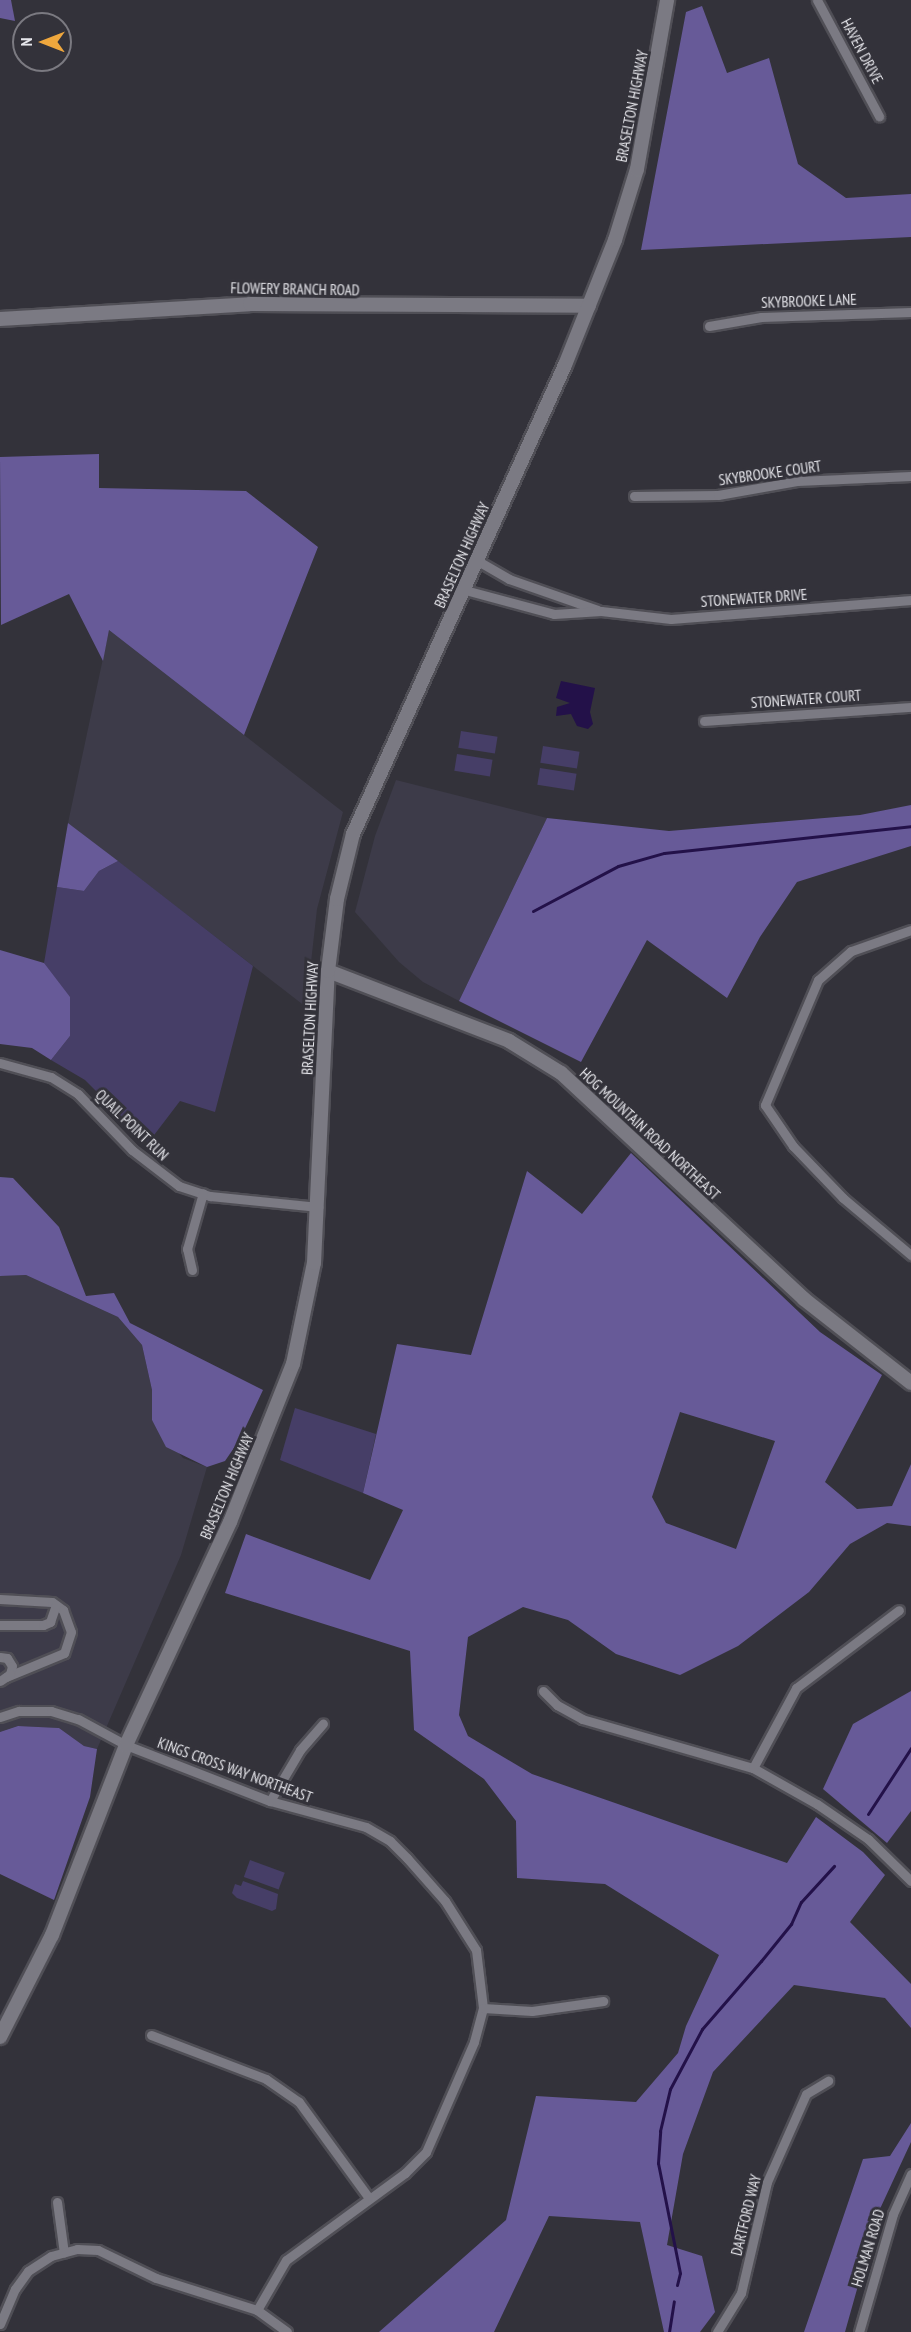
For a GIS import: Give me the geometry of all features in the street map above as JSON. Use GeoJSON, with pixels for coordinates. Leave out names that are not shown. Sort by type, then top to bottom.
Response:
{"type":"FeatureCollection","features":[{"type":"Feature","properties":{"kind":"main road","name":"BRASELTON HIGHWAY"},"geometry":{"type":"LineString","coordinates":[[0,2037],[52,1935],[126,1745],[273,1420],[306,1311],[318,1208],[328,971],[337,899],[353,834],[465,590],[590,306],[637,169],[667,0]]}},
{"type":"Feature","properties":{"kind":"main road","name":"FLOWERY BRANCH ROAD"},"geometry":{"type":"LineString","coordinates":[[0,319],[250,304],[590,306]]}},
{"type":"Feature","properties":{"kind":"main road","name":"HOG MOUNTAIN ROAD NORTHEAST"},"geometry":{"type":"LineString","coordinates":[[328,971],[509,1041],[561,1073],[804,1299],[911,1383]]}},
{"type":"Feature","properties":{"kind":"street","name":"HAVEN DRIVE"},"geometry":{"type":"LineString","coordinates":[[817,0],[879,116]]}},
{"type":"Feature","properties":{"kind":"street","name":"SKYBROOKE LANE"},"geometry":{"type":"LineString","coordinates":[[709,326],[761,317],[911,312]]}},
{"type":"Feature","properties":{"kind":"street","name":"SKYBROOKE COURT"},"geometry":{"type":"LineString","coordinates":[[633,496],[718,495],[797,481],[911,476]]}},
{"type":"Feature","properties":{"kind":"street","name":"STONEWATER DRIVE"},"geometry":{"type":"LineString","coordinates":[[478,561],[509,579],[601,611]]}},
{"type":"Feature","properties":{"kind":"street","name":"STONEWATER DRIVE"},"geometry":{"type":"LineString","coordinates":[[465,590],[554,614],[601,611],[671,619],[911,600]]}},
{"type":"Feature","properties":{"kind":"street","name":"STONEWATER COURT"},"geometry":{"type":"LineString","coordinates":[[704,721],[911,707]]}},
{"type":"Feature","properties":{"kind":"street"},"geometry":{"type":"LineString","coordinates":[[911,930],[851,951],[818,980],[765,1106],[793,1146],[843,1198],[911,1255]]}},
{"type":"Feature","properties":{"kind":"street","name":"QUAIL POINT RUN"},"geometry":{"type":"LineString","coordinates":[[0,1063],[51,1077],[78,1094],[158,1173],[203,1193],[318,1208]]}},
{"type":"Feature","properties":{"kind":"street"},"geometry":{"type":"LineString","coordinates":[[192,1270],[187,1249],[203,1193]]}},
{"type":"Feature","properties":{"kind":"street"},"geometry":{"type":"LineString","coordinates":[[0,1599],[41,1599],[56,1605],[69,1620],[71,1632],[64,1653],[3,1679]]}},
{"type":"Feature","properties":{"kind":"street"},"geometry":{"type":"LineString","coordinates":[[0,1625],[44,1625],[50,1622],[56,1605]]}},
{"type":"Feature","properties":{"kind":"street"},"geometry":{"type":"LineString","coordinates":[[753,1768],[796,1688],[899,1610]]}},
{"type":"Feature","properties":{"kind":"street"},"geometry":{"type":"LineString","coordinates":[[0,1657],[7,1658],[12,1666],[3,1679]]}},
{"type":"Feature","properties":{"kind":"street"},"geometry":{"type":"LineString","coordinates":[[543,1691],[556,1705],[582,1719],[753,1768],[817,1803],[868,1839],[911,1881]]}},
{"type":"Feature","properties":{"kind":"street","name":"KINGS CROSS WAY NORTHEAST"},"geometry":{"type":"LineString","coordinates":[[0,1717],[19,1711],[51,1711],[78,1719],[126,1745],[270,1801],[366,1827],[390,1841],[407,1858],[445,1901],[476,1950],[483,2008],[474,2042],[426,2152],[286,2260],[257,2310]]}},
{"type":"Feature","properties":{"kind":"street"},"geometry":{"type":"LineString","coordinates":[[270,1801],[300,1750],[323,1724]]}},
{"type":"Feature","properties":{"kind":"street"},"geometry":{"type":"LineString","coordinates":[[483,2008],[532,2011],[603,2001]]}},
{"type":"Feature","properties":{"kind":"street"},"geometry":{"type":"LineString","coordinates":[[151,2035],[266,2079],[300,2102],[369,2198]]}},
{"type":"Feature","properties":{"kind":"street","name":"DARTFORD WAY"},"geometry":{"type":"LineString","coordinates":[[717,2332],[741,2293],[767,2182],[806,2094],[828,2081]]}},
{"type":"Feature","properties":{"kind":"street","name":"HOLMAN ROAD"},"geometry":{"type":"LineString","coordinates":[[859,2332],[893,2214],[911,2174]]}},
{"type":"Feature","properties":{"kind":"street"},"geometry":{"type":"LineString","coordinates":[[57,2202],[64,2253]]}},
{"type":"Feature","properties":{"kind":"street"},"geometry":{"type":"LineString","coordinates":[[0,2324],[15,2289],[28,2271],[64,2253],[98,2250],[165,2281],[257,2310],[287,2332]]}},
{"type":"Feature","properties":{"kind":"shaded area"},"geometry":{"type":"Polygon","coordinates":[[[0,0],[11,0],[12,20],[0,18],[0,0]]]}},
{"type":"Feature","properties":{"kind":"shaded area"},"geometry":{"type":"Polygon","coordinates":[[[702,6],[727,73],[769,58],[798,164],[846,198],[911,194],[911,237],[641,250],[686,12],[702,6]]]}},
{"type":"Feature","properties":{"kind":"shaded area"},"geometry":{"type":"Polygon","coordinates":[[[99,454],[99,488],[246,491],[318,547],[244,735],[109,630],[103,661],[69,594],[1,625],[0,457],[99,454]]]}},
{"type":"Feature","properties":{"kind":"shaded area"},"geometry":{"type":"Polygon","coordinates":[[[109,630],[343,812],[317,909],[306,1007],[68,823],[109,630]]]}},
{"type":"Feature","properties":{"kind":"shaded area"},"geometry":{"type":"Polygon","coordinates":[[[561,681],[595,688],[590,712],[593,724],[588,729],[577,726],[571,714],[556,716],[557,707],[570,703],[556,698],[561,681]]]}},
{"type":"Feature","properties":{"kind":"shaded area"},"geometry":{"type":"Polygon","coordinates":[[[461,731],[498,737],[495,754],[458,748],[461,731]]]}},
{"type":"Feature","properties":{"kind":"shaded area"},"geometry":{"type":"Polygon","coordinates":[[[543,746],[580,752],[577,769],[540,763],[543,746]]]}},
{"type":"Feature","properties":{"kind":"shaded area"},"geometry":{"type":"Polygon","coordinates":[[[457,754],[493,760],[490,776],[454,771],[457,754]]]}},
{"type":"Feature","properties":{"kind":"shaded area"},"geometry":{"type":"Polygon","coordinates":[[[540,768],[577,774],[574,791],[537,785],[540,768]]]}},
{"type":"Feature","properties":{"kind":"shaded area"},"geometry":{"type":"Polygon","coordinates":[[[396,780],[547,818],[459,1001],[423,982],[399,962],[355,912],[375,836],[396,780]]]}},
{"type":"Feature","properties":{"kind":"shaded area"},"geometry":{"type":"Polygon","coordinates":[[[911,805],[911,846],[797,882],[760,937],[727,998],[647,940],[581,1062],[459,1001],[547,818],[669,831],[860,815],[911,805]]]}},
{"type":"Feature","properties":{"kind":"shaded area"},"geometry":{"type":"Polygon","coordinates":[[[68,823],[118,861],[99,871],[84,891],[57,887],[68,823]]]}},
{"type":"Feature","properties":{"kind":"shaded area"},"geometry":{"type":"Polygon","coordinates":[[[118,861],[253,966],[215,1112],[180,1101],[148,1143],[85,1080],[51,1060],[70,1036],[44,963],[57,887],[84,891],[99,871],[118,861]]]}},
{"type":"Feature","properties":{"kind":"shaded area"},"geometry":{"type":"Polygon","coordinates":[[[0,950],[44,963],[70,997],[70,1036],[51,1060],[32,1048],[0,1044],[0,950]]]}},
{"type":"Feature","properties":{"kind":"shaded area"},"geometry":{"type":"Polygon","coordinates":[[[631,1153],[820,1332],[882,1375],[825,1482],[857,1509],[892,1506],[911,1464],[911,1526],[887,1523],[850,1544],[809,1592],[738,1646],[680,1675],[616,1654],[568,1620],[523,1607],[468,1637],[459,1715],[468,1736],[532,1774],[787,1863],[816,1817],[863,1852],[885,1875],[850,1922],[911,1984],[911,2028],[885,1998],[794,1985],[713,2072],[683,2154],[667,2245],[702,2256],[715,2312],[700,2332],[664,2332],[640,2222],[549,2216],[494,2332],[379,2332],[506,2220],[536,2096],[636,2102],[678,2053],[686,2026],[719,1955],[605,1884],[517,1878],[516,1821],[484,1779],[414,1730],[410,1651],[225,1593],[246,1534],[370,1580],[403,1510],[363,1493],[397,1344],[471,1355],[527,1171],[582,1214],[631,1153]],[[680,1412],[652,1497],[666,1523],[736,1549],[775,1441],[680,1412]]]}},
{"type":"Feature","properties":{"kind":"shaded area"},"geometry":{"type":"Polygon","coordinates":[[[0,1177],[13,1178],[59,1227],[86,1296],[114,1293],[130,1323],[263,1390],[240,1439],[225,1461],[207,1467],[166,1447],[152,1420],[152,1390],[142,1345],[118,1317],[26,1275],[0,1276],[0,1177]]]}},
{"type":"Feature","properties":{"kind":"shaded area"},"geometry":{"type":"Polygon","coordinates":[[[26,1275],[118,1317],[142,1345],[152,1390],[152,1420],[183,1458],[207,1467],[181,1555],[97,1749],[84,1746],[59,1728],[18,1726],[0,1732],[0,1276],[26,1275]]]}},
{"type":"Feature","properties":{"kind":"shaded area"},"geometry":{"type":"Polygon","coordinates":[[[295,1408],[376,1434],[363,1493],[280,1460],[295,1408]]]}},
{"type":"Feature","properties":{"kind":"shaded area"},"geometry":{"type":"Polygon","coordinates":[[[911,1691],[911,1811],[887,1843],[823,1789],[853,1724],[911,1691]]]}},
{"type":"Feature","properties":{"kind":"shaded area"},"geometry":{"type":"Polygon","coordinates":[[[18,1726],[59,1728],[84,1746],[97,1749],[90,1797],[54,1900],[0,1874],[0,1732],[18,1726]]]}},
{"type":"Feature","properties":{"kind":"shaded area"},"geometry":{"type":"Polygon","coordinates":[[[250,1860],[285,1873],[279,1890],[244,1877],[250,1860]]]}},
{"type":"Feature","properties":{"kind":"shaded area"},"geometry":{"type":"Polygon","coordinates":[[[243,1881],[278,1894],[276,1909],[272,1911],[237,1898],[232,1893],[235,1884],[241,1886],[243,1881]]]}},
{"type":"Feature","properties":{"kind":"shaded area"},"geometry":{"type":"Polygon","coordinates":[[[911,2123],[911,2142],[879,2211],[845,2332],[804,2332],[863,2159],[890,2156],[911,2123]]]}},
{"type":"Feature","properties":{"kind":"waterway"},"geometry":{"type":"LineString","coordinates":[[533,911],[618,866],[664,853],[911,826]]}},
{"type":"Feature","properties":{"kind":"waterway"},"geometry":{"type":"LineString","coordinates":[[868,1814],[911,1748]]}},
{"type":"Feature","properties":{"kind":"waterway"},"geometry":{"type":"LineString","coordinates":[[677,2285],[680,2273],[658,2163],[660,2131],[670,2089],[702,2029],[791,1924],[801,1902],[834,1866]]}},
{"type":"Feature","properties":{"kind":"waterway"},"geometry":{"type":"LineString","coordinates":[[669,2332],[674,2301]]}}]}
